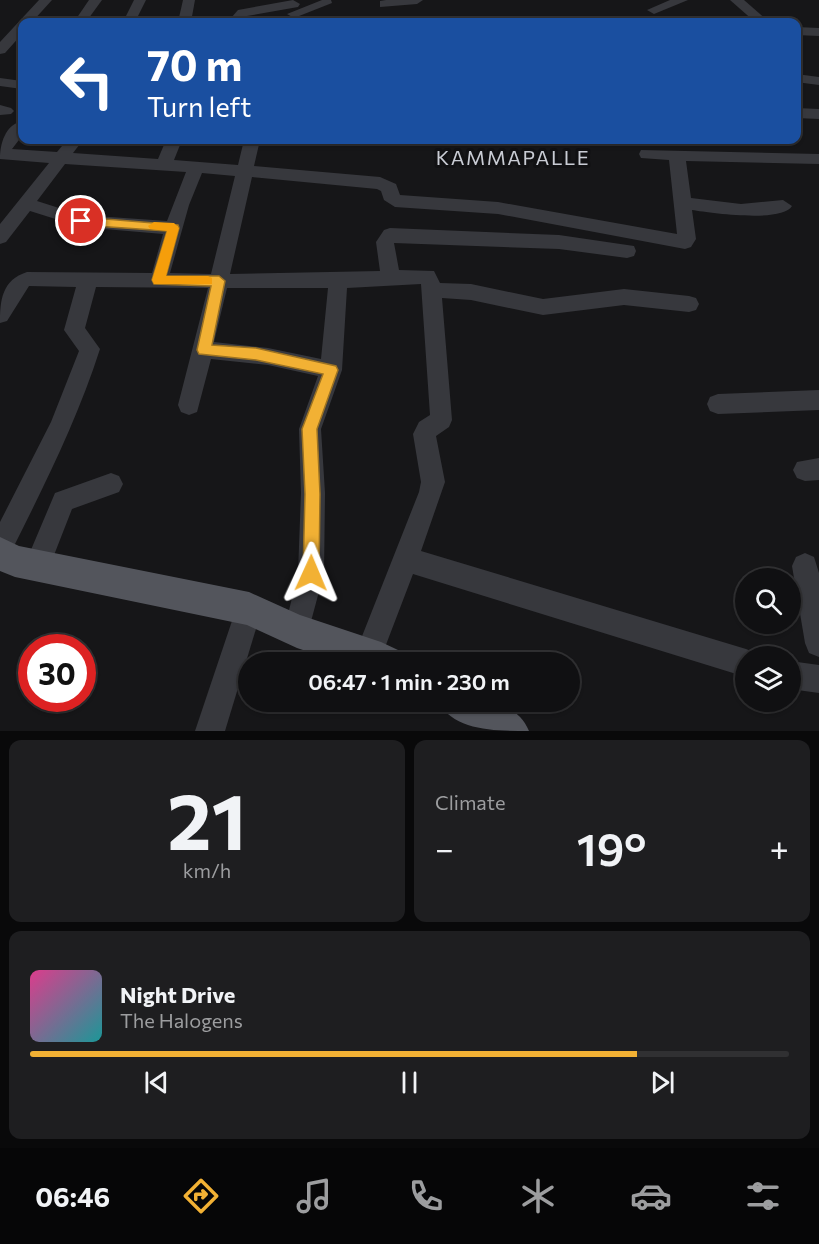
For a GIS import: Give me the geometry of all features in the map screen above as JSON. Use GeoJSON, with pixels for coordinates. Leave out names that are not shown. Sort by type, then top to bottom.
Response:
{"type":"FeatureCollection","features":[{"type":"Feature","properties":{"kind":"main road"},"geometry":{"type":"LineString","coordinates":[[0,553],[15,561],[249,609],[297,631],[357,652]]}},
{"type":"Feature","properties":{"kind":"main road"},"geometry":{"type":"LineString","coordinates":[[475,712],[510,731]]}},
{"type":"Feature","properties":{"kind":"street"},"geometry":{"type":"LineString","coordinates":[[30,18],[46,0]]}},
{"type":"Feature","properties":{"kind":"street"},"geometry":{"type":"LineString","coordinates":[[83,18],[96,0]]}},
{"type":"Feature","properties":{"kind":"street"},"geometry":{"type":"LineString","coordinates":[[131,18],[140,0]]}},
{"type":"Feature","properties":{"kind":"street"},"geometry":{"type":"LineString","coordinates":[[186,18],[189,0]]}},
{"type":"Feature","properties":{"kind":"street"},"geometry":{"type":"LineString","coordinates":[[387,18],[385,2],[417,0]]}},
{"type":"Feature","properties":{"kind":"street"},"geometry":{"type":"LineString","coordinates":[[654,10],[682,0]]}},
{"type":"Feature","properties":{"kind":"street"},"geometry":{"type":"LineString","coordinates":[[736,0],[757,18]]}},
{"type":"Feature","properties":{"kind":"street"},"geometry":{"type":"LineString","coordinates":[[238,18],[243,13],[294,10],[326,5]]}},
{"type":"Feature","properties":{"kind":"street"},"geometry":{"type":"LineString","coordinates":[[0,50],[18,30]]}},
{"type":"Feature","properties":{"kind":"street"},"geometry":{"type":"LineString","coordinates":[[801,31],[819,32]]}},
{"type":"Feature","properties":{"kind":"street"},"geometry":{"type":"LineString","coordinates":[[801,79],[819,81]]}},
{"type":"Feature","properties":{"kind":"street"},"geometry":{"type":"LineString","coordinates":[[0,82],[18,84]]}},
{"type":"Feature","properties":{"kind":"street"},"geometry":{"type":"LineString","coordinates":[[801,112],[819,114]]}},
{"type":"Feature","properties":{"kind":"street"},"geometry":{"type":"LineString","coordinates":[[0,153],[18,131]]}},
{"type":"Feature","properties":{"kind":"street"},"geometry":{"type":"LineString","coordinates":[[0,237],[28,204],[72,144]]}},
{"type":"Feature","properties":{"kind":"street"},"geometry":{"type":"LineString","coordinates":[[164,165],[172,144]]}},
{"type":"Feature","properties":{"kind":"street"},"geometry":{"type":"LineString","coordinates":[[189,405],[204,350],[231,221],[246,173],[251,144]]}},
{"type":"Feature","properties":{"kind":"street"},"geometry":{"type":"LineString","coordinates":[[0,153],[380,183],[390,188],[390,196],[395,201],[498,208],[561,221],[596,224],[680,242],[687,239],[677,155]]}},
{"type":"Feature","properties":{"kind":"street"},"geometry":{"type":"LineString","coordinates":[[647,154],[819,159]]}},
{"type":"Feature","properties":{"kind":"street"},"geometry":{"type":"LineString","coordinates":[[159,280],[174,228],[196,167]]}},
{"type":"Feature","properties":{"kind":"street"},"geometry":{"type":"LineString","coordinates":[[683,203],[741,210],[783,206]]}},
{"type":"Feature","properties":{"kind":"street"},"geometry":{"type":"LineString","coordinates":[[28,204],[81,221],[174,228]]}},
{"type":"Feature","properties":{"kind":"street"},"geometry":{"type":"LineString","coordinates":[[391,278],[385,242],[390,235],[559,242],[627,251]]}},
{"type":"Feature","properties":{"kind":"street"},"geometry":{"type":"LineString","coordinates":[[0,315],[21,282],[27,279],[338,281],[427,276],[432,290],[441,420],[427,429],[424,434],[433,482],[431,492],[406,559],[379,652]]}},
{"type":"Feature","properties":{"kind":"street"},"geometry":{"type":"LineString","coordinates":[[0,547],[50,453],[78,390],[90,349],[74,330],[88,280]]}},
{"type":"Feature","properties":{"kind":"street"},"geometry":{"type":"LineString","coordinates":[[297,631],[311,573],[313,494],[310,429],[331,370],[338,281]]}},
{"type":"Feature","properties":{"kind":"street"},"geometry":{"type":"LineString","coordinates":[[432,290],[471,292],[543,308],[624,297],[689,304]]}},
{"type":"Feature","properties":{"kind":"street"},"geometry":{"type":"LineString","coordinates":[[204,350],[256,354],[331,370]]}},
{"type":"Feature","properties":{"kind":"street"},"geometry":{"type":"LineString","coordinates":[[718,404],[819,400]]}},
{"type":"Feature","properties":{"kind":"street"},"geometry":{"type":"LineString","coordinates":[[38,564],[63,501],[111,484]]}},
{"type":"Feature","properties":{"kind":"street"},"geometry":{"type":"LineString","coordinates":[[406,559],[735,660]]}},
{"type":"Feature","properties":{"kind":"street"},"geometry":{"type":"LineString","coordinates":[[805,566],[819,644]]}},
{"type":"Feature","properties":{"kind":"street"},"geometry":{"type":"LineString","coordinates":[[210,731],[249,609]]}},
{"type":"Feature","properties":{"kind":"street"},"geometry":{"type":"LineString","coordinates":[[801,677],[819,679]]}},
{"type":"Feature","properties":{"kind":"slow traffic"},"geometry":{"type":"LineString","coordinates":[[154,226],[174,228],[159,280],[208,281]]}},
{"type":"Feature","properties":{"kind":"district","name":"KAMMAPALLE"},"geometry":{"type":"Point","coordinates":[513,158]}},
{"type":"Feature","properties":{"kind":"route"},"geometry":{"type":"LineString","coordinates":[[81,221],[174,228],[159,280],[219,281],[204,350],[256,354],[331,370],[310,429],[313,494],[311,573]]}}]}
